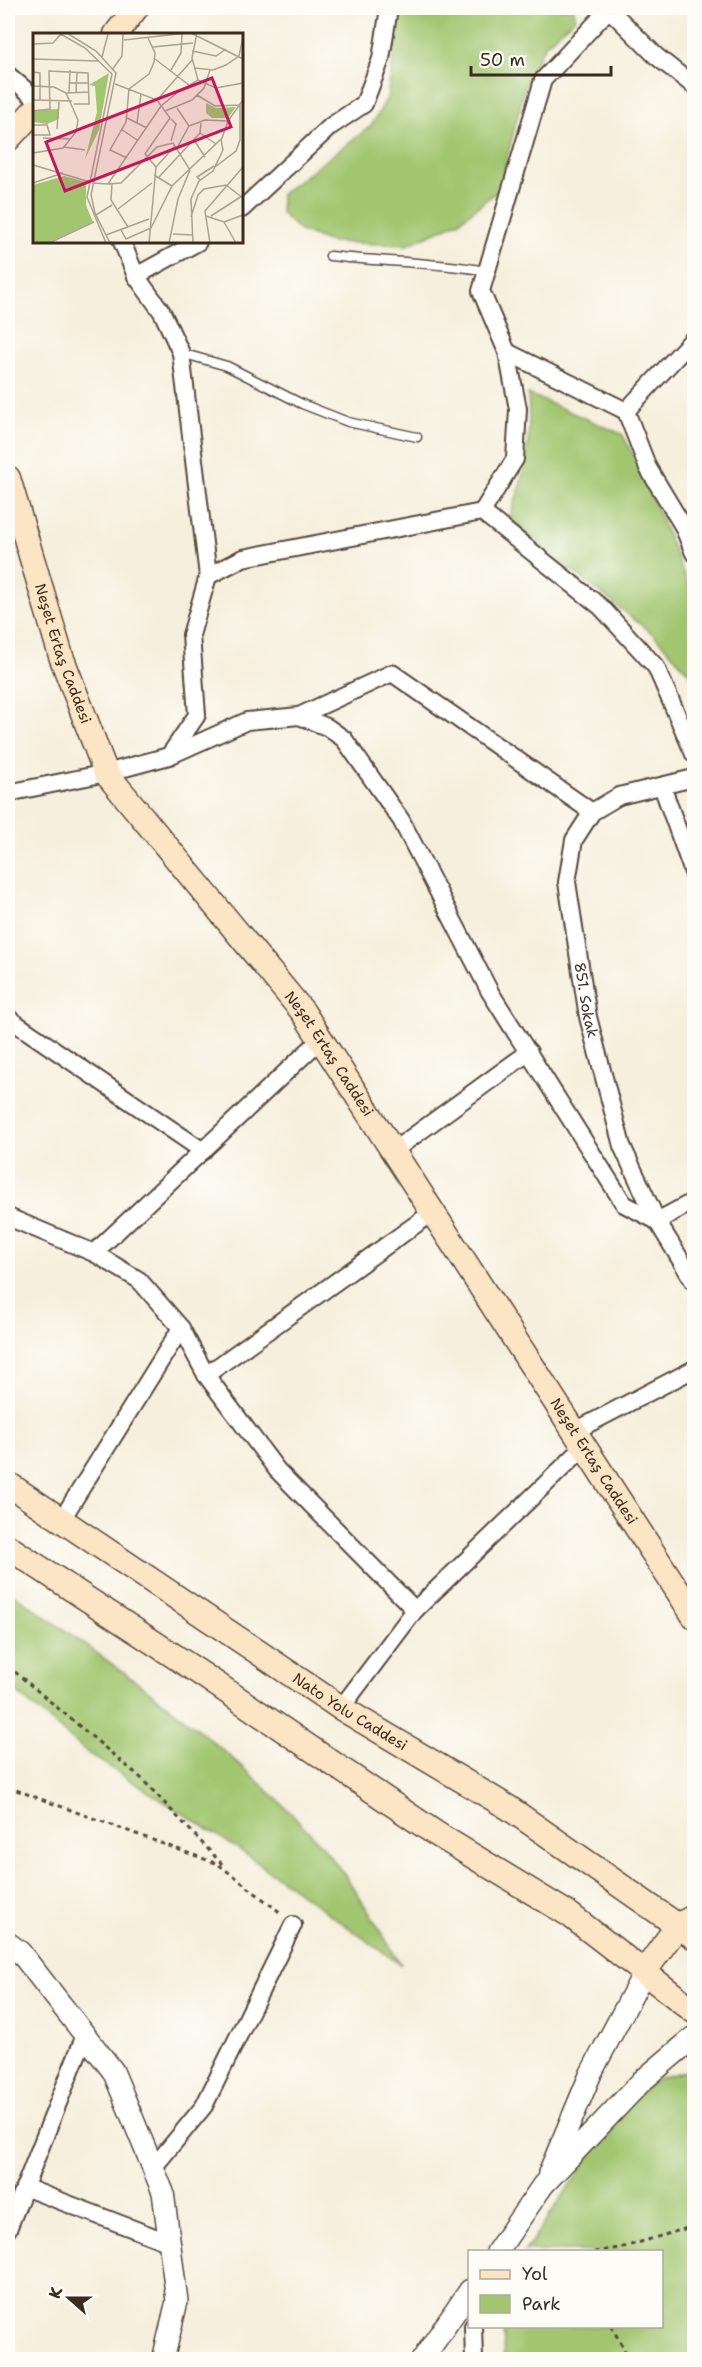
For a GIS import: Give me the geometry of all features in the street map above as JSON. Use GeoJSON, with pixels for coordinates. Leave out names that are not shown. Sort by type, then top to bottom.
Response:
{"type":"FeatureCollection","features":[{"type":"Feature","properties":{"kind":"main road"},"geometry":{"type":"LineString","coordinates":[[117,33],[136,8]]}},
{"type":"Feature","properties":{"kind":"main road"},"geometry":{"type":"LineString","coordinates":[[8,139],[33,112]]}},
{"type":"Feature","properties":{"kind":"main road","name":"Neşet Ertaş Caddesi"},"geometry":{"type":"LineString","coordinates":[[8,478],[60,656],[106,773],[303,1012],[694,1616]]}},
{"type":"Feature","properties":{"kind":"main road","name":"Nato Yolu Caddesi"},"geometry":{"type":"LineString","coordinates":[[8,1484],[342,1708],[509,1808],[689,1926]]}},
{"type":"Feature","properties":{"kind":"main road"},"geometry":{"type":"LineString","coordinates":[[8,1547],[203,1675],[435,1833],[570,1915],[694,2011]]}},
{"type":"Feature","properties":{"kind":"main road"},"geometry":{"type":"LineString","coordinates":[[645,1971],[689,1926]]}},
{"type":"Feature","properties":{"kind":"street"},"geometry":{"type":"LineString","coordinates":[[243,208],[331,126],[364,104],[381,59],[389,8]]}},
{"type":"Feature","properties":{"kind":"street"},"geometry":{"type":"LineString","coordinates":[[208,576],[243,558],[482,512],[515,459],[518,409],[507,352],[481,291],[543,80],[608,8],[656,56],[694,86]]}},
{"type":"Feature","properties":{"kind":"street"},"geometry":{"type":"LineString","coordinates":[[8,75],[33,96]]}},
{"type":"Feature","properties":{"kind":"street"},"geometry":{"type":"LineString","coordinates":[[122,243],[136,276],[162,312],[182,353],[208,576],[191,635],[197,715],[169,756]]}},
{"type":"Feature","properties":{"kind":"street"},"geometry":{"type":"LineString","coordinates":[[136,276],[196,243]]}},
{"type":"Feature","properties":{"kind":"street"},"geometry":{"type":"LineString","coordinates":[[626,411],[694,338]]}},
{"type":"Feature","properties":{"kind":"street"},"geometry":{"type":"LineString","coordinates":[[507,352],[626,411],[648,468],[689,525],[694,553]]}},
{"type":"Feature","properties":{"kind":"street"},"geometry":{"type":"LineString","coordinates":[[482,512],[601,607],[656,667],[694,754]]}},
{"type":"Feature","properties":{"kind":"street"},"geometry":{"type":"LineString","coordinates":[[8,793],[106,773],[169,756],[247,721],[298,716],[392,673],[592,812]]}},
{"type":"Feature","properties":{"kind":"street"},"geometry":{"type":"LineString","coordinates":[[298,716],[327,727],[344,739],[401,820],[490,992],[624,1204],[657,1221],[694,1201]]}},
{"type":"Feature","properties":{"kind":"street","name":"851. Sokak"},"geometry":{"type":"LineString","coordinates":[[694,778],[619,796],[592,812],[574,840],[567,882],[588,1017],[622,1146],[657,1221],[694,1282]]}},
{"type":"Feature","properties":{"kind":"street"},"geometry":{"type":"LineString","coordinates":[[662,786],[694,875]]}},
{"type":"Feature","properties":{"kind":"street"},"geometry":{"type":"LineString","coordinates":[[8,1018],[203,1151]]}},
{"type":"Feature","properties":{"kind":"street"},"geometry":{"type":"LineString","coordinates":[[94,1253],[321,1039]]}},
{"type":"Feature","properties":{"kind":"street"},"geometry":{"type":"LineString","coordinates":[[393,1151],[529,1052]]}},
{"type":"Feature","properties":{"kind":"street"},"geometry":{"type":"LineString","coordinates":[[206,1375],[433,1212]]}},
{"type":"Feature","properties":{"kind":"street"},"geometry":{"type":"LineString","coordinates":[[8,1217],[94,1253],[139,1280],[182,1328],[206,1375],[277,1470],[415,1610]]}},
{"type":"Feature","properties":{"kind":"street"},"geometry":{"type":"LineString","coordinates":[[62,1520],[182,1328]]}},
{"type":"Feature","properties":{"kind":"street"},"geometry":{"type":"LineString","coordinates":[[342,1708],[415,1610],[580,1438],[694,1369]]}},
{"type":"Feature","properties":{"kind":"street"},"geometry":{"type":"LineString","coordinates":[[153,2168],[204,2106],[292,1925]]}},
{"type":"Feature","properties":{"kind":"street"},"geometry":{"type":"LineString","coordinates":[[8,1943],[20,1952],[113,2071],[163,2192],[177,2301],[163,2360]]}},
{"type":"Feature","properties":{"kind":"street"},"geometry":{"type":"LineString","coordinates":[[543,2185],[591,2073],[645,1971]]}},
{"type":"Feature","properties":{"kind":"street"},"geometry":{"type":"LineString","coordinates":[[8,2229],[85,2035]]}},
{"type":"Feature","properties":{"kind":"street"},"geometry":{"type":"LineString","coordinates":[[498,2250],[543,2185],[642,2081],[694,2037]]}},
{"type":"Feature","properties":{"kind":"street"},"geometry":{"type":"LineString","coordinates":[[24,2187],[170,2243]]}},
{"type":"Feature","properties":{"kind":"street"},"geometry":{"type":"LineString","coordinates":[[422,2360],[468,2293]]}},
{"type":"Feature","properties":{"kind":"street"},"geometry":{"type":"LineString","coordinates":[[473,2328],[474,2360]]}},
{"type":"Feature","properties":{"kind":"lane"},"geometry":{"type":"LineString","coordinates":[[330,256],[392,263],[453,265],[487,271]]}},
{"type":"Feature","properties":{"kind":"lane"},"geometry":{"type":"LineString","coordinates":[[182,353],[227,366],[302,404],[348,422],[417,437]]}},
{"type":"Feature","properties":{"kind":"path"},"geometry":{"type":"LineString","coordinates":[[8,1666],[141,1778],[228,1871]]}},
{"type":"Feature","properties":{"kind":"path"},"geometry":{"type":"LineString","coordinates":[[8,1787],[218,1864],[269,1901],[292,1925]]}},
{"type":"Feature","properties":{"kind":"path"},"geometry":{"type":"LineString","coordinates":[[607,2250],[694,2226]]}},
{"type":"Feature","properties":{"kind":"path"},"geometry":{"type":"LineString","coordinates":[[612,2328],[630,2360]]}},
{"type":"Feature","properties":{"kind":"green space"},"geometry":{"type":"Polygon","coordinates":[[[401,8],[574,8],[575,18],[545,45],[527,79],[499,190],[458,222],[407,245],[331,242],[300,231],[281,213],[281,194],[371,126],[387,98],[401,8]]]}},
{"type":"Feature","properties":{"kind":"green space"},"geometry":{"type":"Polygon","coordinates":[[[528,394],[622,434],[637,461],[694,599],[694,678],[654,635],[529,537],[510,517],[526,457],[529,427],[528,394]]]}},
{"type":"Feature","properties":{"kind":"green space"},"geometry":{"type":"Polygon","coordinates":[[[8,1590],[168,1706],[207,1737],[280,1802],[339,1867],[401,1965],[234,1846],[89,1754],[8,1685],[8,1590]]]}},
{"type":"Feature","properties":{"kind":"green space"},"geometry":{"type":"Polygon","coordinates":[[[694,2069],[694,2359],[503,2360],[504,2328],[663,2328],[663,2250],[526,2250],[623,2108],[658,2078],[694,2069]]]}}]}
